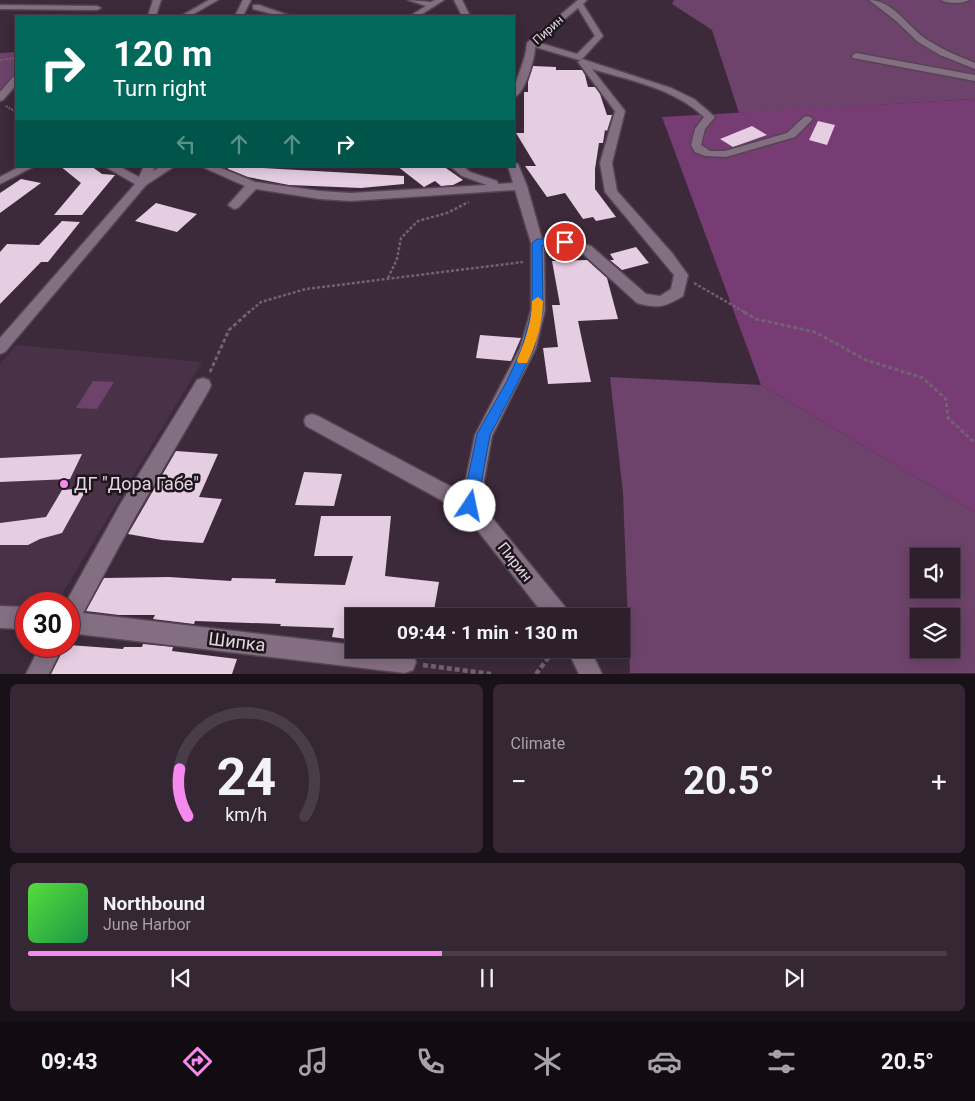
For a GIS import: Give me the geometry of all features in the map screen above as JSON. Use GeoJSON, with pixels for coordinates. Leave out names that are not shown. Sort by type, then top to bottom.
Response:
{"type":"FeatureCollection","features":[{"type":"Feature","properties":{"kind":"street"},"geometry":{"type":"LineString","coordinates":[[152,15],[157,0]]}},
{"type":"Feature","properties":{"kind":"street"},"geometry":{"type":"LineString","coordinates":[[187,15],[214,0]]}},
{"type":"Feature","properties":{"kind":"street"},"geometry":{"type":"LineString","coordinates":[[241,13],[247,0]]}},
{"type":"Feature","properties":{"kind":"street"},"geometry":{"type":"LineString","coordinates":[[241,13],[268,0]]}},
{"type":"Feature","properties":{"kind":"street"},"geometry":{"type":"LineString","coordinates":[[412,0],[433,5]]}},
{"type":"Feature","properties":{"kind":"street"},"geometry":{"type":"LineString","coordinates":[[416,15],[440,0]]}},
{"type":"Feature","properties":{"kind":"street"},"geometry":{"type":"LineString","coordinates":[[458,0],[466,15]]}},
{"type":"Feature","properties":{"kind":"street"},"geometry":{"type":"LineString","coordinates":[[873,0],[898,18],[921,40],[943,53],[975,66]]}},
{"type":"Feature","properties":{"kind":"street"},"geometry":{"type":"LineString","coordinates":[[945,0],[964,0]]}},
{"type":"Feature","properties":{"kind":"street"},"geometry":{"type":"LineString","coordinates":[[87,15],[104,2]]}},
{"type":"Feature","properties":{"kind":"street"},"geometry":{"type":"LineString","coordinates":[[580,59],[599,36],[581,2]]}},
{"type":"Feature","properties":{"kind":"street","name":"Пирин"},"geometry":{"type":"LineString","coordinates":[[515,92],[532,54],[531,43],[581,2]]}},
{"type":"Feature","properties":{"kind":"street"},"geometry":{"type":"LineString","coordinates":[[0,7],[97,8]]}},
{"type":"Feature","properties":{"kind":"street"},"geometry":{"type":"LineString","coordinates":[[256,7],[283,15]]}},
{"type":"Feature","properties":{"kind":"street"},"geometry":{"type":"LineString","coordinates":[[531,43],[666,90],[700,107],[710,117],[700,129],[696,145],[699,150],[709,154],[726,154],[791,135],[808,119]]}},
{"type":"Feature","properties":{"kind":"street"},"geometry":{"type":"LineString","coordinates":[[856,56],[975,78]]}},
{"type":"Feature","properties":{"kind":"street"},"geometry":{"type":"LineString","coordinates":[[537,243],[565,242],[586,250],[642,299],[662,302],[678,292],[681,275],[667,256],[611,192],[606,163],[620,111],[580,59]]}},
{"type":"Feature","properties":{"kind":"street"},"geometry":{"type":"LineString","coordinates":[[0,98],[15,80]]}},
{"type":"Feature","properties":{"kind":"street"},"geometry":{"type":"LineString","coordinates":[[0,181],[28,167]]}},
{"type":"Feature","properties":{"kind":"street"},"geometry":{"type":"LineString","coordinates":[[111,167],[142,183]]}},
{"type":"Feature","properties":{"kind":"street"},"geometry":{"type":"LineString","coordinates":[[0,348],[119,212],[142,183],[150,167]]}},
{"type":"Feature","properties":{"kind":"street"},"geometry":{"type":"LineString","coordinates":[[142,183],[168,167]]}},
{"type":"Feature","properties":{"kind":"street"},"geometry":{"type":"LineString","coordinates":[[208,167],[253,185],[320,195],[351,197],[521,186]]}},
{"type":"Feature","properties":{"kind":"street"},"geometry":{"type":"LineString","coordinates":[[456,167],[466,174],[502,186]]}},
{"type":"Feature","properties":{"kind":"street"},"geometry":{"type":"LineString","coordinates":[[312,421],[470,506],[484,434],[512,383],[528,348],[538,310],[537,243],[514,167]]}},
{"type":"Feature","properties":{"kind":"street"},"geometry":{"type":"LineString","coordinates":[[234,205],[253,185]]}},
{"type":"Feature","properties":{"kind":"street"},"geometry":{"type":"LineString","coordinates":[[80,597],[128,510],[204,385]]}},
{"type":"Feature","properties":{"kind":"street","name":"Пирин"},"geometry":{"type":"LineString","coordinates":[[470,506],[552,608]]}},
{"type":"Feature","properties":{"kind":"street"},"geometry":{"type":"LineString","coordinates":[[0,616],[15,617]]}},
{"type":"Feature","properties":{"kind":"street","name":"Шипка"},"geometry":{"type":"LineString","coordinates":[[80,623],[405,662]]}},
{"type":"Feature","properties":{"kind":"street"},"geometry":{"type":"LineString","coordinates":[[37,674],[46,657]]}},
{"type":"Feature","properties":{"kind":"street"},"geometry":{"type":"LineString","coordinates":[[583,658],[591,674]]}},
{"type":"Feature","properties":{"kind":"path"},"geometry":{"type":"LineString","coordinates":[[0,60],[15,58]]}},
{"type":"Feature","properties":{"kind":"path"},"geometry":{"type":"LineString","coordinates":[[388,279],[397,259],[401,238],[418,221],[448,213],[472,201]]}},
{"type":"Feature","properties":{"kind":"path"},"geometry":{"type":"LineString","coordinates":[[204,385],[229,330],[261,302],[306,289],[538,259]]}},
{"type":"Feature","properties":{"kind":"path"},"geometry":{"type":"LineString","coordinates":[[681,275],[756,319],[815,332],[866,360],[923,378],[946,399],[948,418],[975,443]]}},
{"type":"Feature","properties":{"kind":"path"},"geometry":{"type":"LineString","coordinates":[[536,674],[548,658]]}},
{"type":"Feature","properties":{"kind":"path"},"geometry":{"type":"LineString","coordinates":[[405,662],[491,674]]}},
{"type":"Feature","properties":{"kind":"shaded area"},"geometry":{"type":"Polygon","coordinates":[[[674,0],[975,0],[975,99],[739,113],[712,30],[672,4],[674,0]]]}},
{"type":"Feature","properties":{"kind":"shaded area"},"geometry":{"type":"Polygon","coordinates":[[[15,52],[15,76],[0,98],[0,53],[15,52]]]}},
{"type":"Feature","properties":{"kind":"shaded area"},"geometry":{"type":"Polygon","coordinates":[[[975,99],[975,512],[761,385],[662,117],[975,99]]]}},
{"type":"Feature","properties":{"kind":"shaded area","name":"ДГ \"Дора Габе\""},"geometry":{"type":"Polygon","coordinates":[[[16,345],[202,362],[63,592],[15,592],[15,607],[0,605],[0,364],[16,345]]]}},
{"type":"Feature","properties":{"kind":"shaded area"},"geometry":{"type":"Polygon","coordinates":[[[610,377],[761,385],[975,512],[975,673],[630,673],[630,608],[627,608],[623,493],[610,377]]]}},
{"type":"Feature","properties":{"kind":"shaded area"},"geometry":{"type":"Polygon","coordinates":[[[93,381],[114,382],[97,409],[76,408],[93,381]]]}},
{"type":"Feature","properties":{"kind":"building"},"geometry":{"type":"Polygon","coordinates":[[[533,66],[556,67],[556,70],[582,70],[588,87],[595,87],[600,94],[607,115],[612,115],[607,131],[605,130],[603,143],[599,143],[595,169],[595,189],[616,217],[596,221],[593,217],[583,219],[565,193],[547,197],[525,166],[536,166],[516,133],[524,133],[524,92],[528,92],[528,82],[533,66]]]}},
{"type":"Feature","properties":{"kind":"building"},"geometry":{"type":"Polygon","coordinates":[[[818,121],[835,125],[827,145],[809,140],[818,121]]]}},
{"type":"Feature","properties":{"kind":"building"},"geometry":{"type":"Polygon","coordinates":[[[752,126],[767,135],[733,147],[720,139],[752,126]]]}},
{"type":"Feature","properties":{"kind":"building"},"geometry":{"type":"Polygon","coordinates":[[[61,167],[92,167],[102,174],[115,175],[82,215],[54,215],[81,183],[61,167]]]}},
{"type":"Feature","properties":{"kind":"building"},"geometry":{"type":"Polygon","coordinates":[[[228,167],[246,167],[404,176],[404,184],[361,188],[289,185],[248,177],[228,169],[228,167]]]}},
{"type":"Feature","properties":{"kind":"building"},"geometry":{"type":"Polygon","coordinates":[[[398,167],[444,167],[463,180],[453,185],[441,186],[435,181],[424,187],[398,167]]]}},
{"type":"Feature","properties":{"kind":"building"},"geometry":{"type":"Polygon","coordinates":[[[21,179],[41,183],[0,213],[0,193],[21,179]]]}},
{"type":"Feature","properties":{"kind":"building"},"geometry":{"type":"Polygon","coordinates":[[[156,203],[197,214],[177,232],[135,221],[156,203]]]}},
{"type":"Feature","properties":{"kind":"building"},"geometry":{"type":"Polygon","coordinates":[[[62,221],[80,222],[48,262],[41,262],[0,304],[0,252],[7,244],[39,245],[62,221]]]}},
{"type":"Feature","properties":{"kind":"building"},"geometry":{"type":"Polygon","coordinates":[[[636,247],[649,263],[622,270],[610,260],[614,260],[610,254],[636,247]]]}},
{"type":"Feature","properties":{"kind":"building"},"geometry":{"type":"Polygon","coordinates":[[[587,260],[607,278],[618,319],[578,321],[591,382],[548,384],[543,348],[558,347],[552,305],[560,305],[552,261],[587,260]]]}},
{"type":"Feature","properties":{"kind":"building"},"geometry":{"type":"Polygon","coordinates":[[[480,335],[521,338],[511,361],[476,358],[480,335]]]}},
{"type":"Feature","properties":{"kind":"building"},"geometry":{"type":"Polygon","coordinates":[[[176,451],[218,454],[199,497],[222,499],[203,543],[162,540],[128,534],[176,451]]]}},
{"type":"Feature","properties":{"kind":"building"},"geometry":{"type":"Polygon","coordinates":[[[82,454],[70,479],[0,482],[0,458],[82,454]]]}},
{"type":"Feature","properties":{"kind":"building"},"geometry":{"type":"Polygon","coordinates":[[[304,472],[342,474],[334,506],[295,505],[304,472]]]}},
{"type":"Feature","properties":{"kind":"building"},"geometry":{"type":"Polygon","coordinates":[[[87,488],[62,533],[40,539],[28,545],[0,545],[0,523],[46,517],[62,490],[87,488]]]}},
{"type":"Feature","properties":{"kind":"building"},"geometry":{"type":"Polygon","coordinates":[[[321,516],[391,516],[385,576],[439,582],[434,608],[345,608],[345,639],[332,637],[334,628],[195,621],[194,624],[153,619],[155,615],[119,615],[86,611],[104,578],[169,577],[231,581],[232,578],[276,579],[275,583],[345,585],[353,556],[314,556],[321,516]]]}},
{"type":"Feature","properties":{"kind":"building"},"geometry":{"type":"Polygon","coordinates":[[[143,644],[173,647],[172,651],[237,659],[232,674],[51,674],[60,657],[80,657],[80,646],[123,649],[124,647],[142,647],[143,644]]]}},
{"type":"Feature","properties":{"kind":"slow traffic"},"geometry":{"type":"LineString","coordinates":[[523,360],[538,310],[538,301]]}},
{"type":"Feature","properties":{"kind":"place","name":"ДГ \"Дора Габе\""},"geometry":{"type":"Point","coordinates":[64,484]}},
{"type":"Feature","properties":{"kind":"route"},"geometry":{"type":"LineString","coordinates":[[470,506],[484,434],[512,383],[528,348],[538,310],[537,243],[565,242]]}}]}
